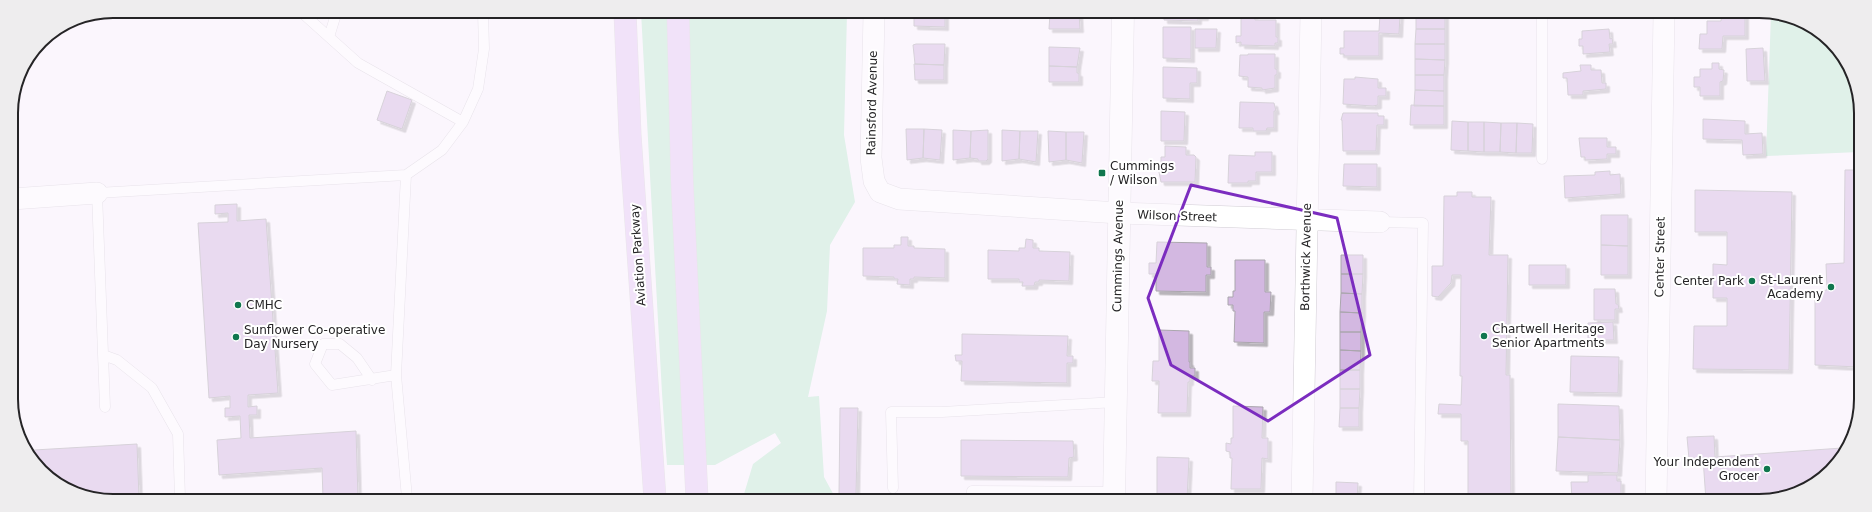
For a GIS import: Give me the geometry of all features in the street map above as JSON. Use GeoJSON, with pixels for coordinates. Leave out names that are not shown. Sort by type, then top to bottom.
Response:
{"type":"FeatureCollection","features":[{"type":"Feature","properties":{"kind":"main road","name":"Aviation Parkway"},"geometry":{"type":"LineString","coordinates":[[625,18],[630,135],[655,494]]}},
{"type":"Feature","properties":{"kind":"main road"},"geometry":{"type":"LineString","coordinates":[[678,18],[682,172],[697,494]]}},
{"type":"Feature","properties":{"kind":"street","name":"Rainsford Avenue"},"geometry":{"type":"LineString","coordinates":[[874,18],[871,158],[874,181],[880,192]]}},
{"type":"Feature","properties":{"kind":"street","name":"Cummings Avenue"},"geometry":{"type":"LineString","coordinates":[[1114,494],[1123,18]]}},
{"type":"Feature","properties":{"kind":"street","name":"Borthwick Avenue"},"geometry":{"type":"LineString","coordinates":[[1302,494],[1310,18]]}},
{"type":"Feature","properties":{"kind":"street","name":"Center Street"},"geometry":{"type":"LineString","coordinates":[[1656,494],[1664,18]]}},
{"type":"Feature","properties":{"kind":"street","name":"Wilson Street"},"geometry":{"type":"LineString","coordinates":[[880,192],[898,199],[1119,213],[1380,222]]}},
{"type":"Feature","properties":{"kind":"street"},"geometry":{"type":"LineString","coordinates":[[18,199],[97,193]]}},
{"type":"Feature","properties":{"kind":"lane"},"geometry":{"type":"LineString","coordinates":[[308,18],[358,63],[463,122]]}},
{"type":"Feature","properties":{"kind":"lane"},"geometry":{"type":"LineString","coordinates":[[329,37],[335,18]]}},
{"type":"Feature","properties":{"kind":"lane"},"geometry":{"type":"LineString","coordinates":[[105,407],[97,193],[406,175],[442,150],[463,122],[478,89],[484,49],[483,18]]}},
{"type":"Feature","properties":{"kind":"lane"},"geometry":{"type":"LineString","coordinates":[[1542,18],[1542,159]]}},
{"type":"Feature","properties":{"kind":"lane"},"geometry":{"type":"LineString","coordinates":[[406,175],[396,375],[407,494]]}},
{"type":"Feature","properties":{"kind":"lane"},"geometry":{"type":"LineString","coordinates":[[1380,222],[1423,223],[1418,494]]}},
{"type":"Feature","properties":{"kind":"lane"},"geometry":{"type":"LineString","coordinates":[[372,380],[357,358],[340,344],[323,344],[315,364],[332,385],[372,380],[396,375]]}},
{"type":"Feature","properties":{"kind":"lane"},"geometry":{"type":"LineString","coordinates":[[103,355],[117,360],[152,388],[178,434],[180,494]]}},
{"type":"Feature","properties":{"kind":"lane"},"geometry":{"type":"LineString","coordinates":[[893,488],[891,412],[942,412],[1116,402]]}},
{"type":"Feature","properties":{"kind":"lane"},"geometry":{"type":"LineString","coordinates":[[972,494],[972,491],[1057,494]]}},
{"type":"Feature","properties":{"kind":"highlighted area"},"geometry":{"type":"Polygon","coordinates":[[[1191,185],[1337,218],[1370,355],[1268,421],[1171,365],[1148,298],[1191,185]]]}},
{"type":"Feature","properties":{"kind":"green space"},"geometry":{"type":"Polygon","coordinates":[[[641,18],[847,18],[844,135],[855,202],[830,245],[827,311],[808,397],[819,396],[824,477],[833,494],[744,494],[753,464],[781,443],[775,433],[715,465],[667,465],[641,18]]]}},
{"type":"Feature","properties":{"kind":"green space"},"geometry":{"type":"Polygon","coordinates":[[[1771,19],[1789,23],[1801,28],[1817,38],[1834,55],[1841,66],[1849,83],[1853,101],[1854,152],[1766,156],[1771,19]]]}},
{"type":"Feature","properties":{"kind":"building"},"geometry":{"type":"Polygon","coordinates":[[[914,18],[945,18],[945,27],[914,26],[914,18]]]}},
{"type":"Feature","properties":{"kind":"building"},"geometry":{"type":"Polygon","coordinates":[[[1050,18],[1079,18],[1080,29],[1049,29],[1050,18]]]}},
{"type":"Feature","properties":{"kind":"building"},"geometry":{"type":"Polygon","coordinates":[[[1164,18],[1198,18],[1198,21],[1164,20],[1164,18]]]}},
{"type":"Feature","properties":{"kind":"building"},"geometry":{"type":"Polygon","coordinates":[[[1241,18],[1276,20],[1276,37],[1278,37],[1278,43],[1275,43],[1275,46],[1241,45],[1241,42],[1236,43],[1236,36],[1241,36],[1241,18]]]}},
{"type":"Feature","properties":{"kind":"building"},"geometry":{"type":"Polygon","coordinates":[[[1380,18],[1400,18],[1399,34],[1379,33],[1379,56],[1344,56],[1344,54],[1340,54],[1340,48],[1344,48],[1344,31],[1379,31],[1380,18]]]}},
{"type":"Feature","properties":{"kind":"building"},"geometry":{"type":"Polygon","coordinates":[[[1416,18],[1445,18],[1445,29],[1416,29],[1416,18]]]}},
{"type":"Feature","properties":{"kind":"building"},"geometry":{"type":"Polygon","coordinates":[[[1721,18],[1745,18],[1745,36],[1723,36],[1722,49],[1699,49],[1700,34],[1707,34],[1707,21],[1721,21],[1721,18]]]}},
{"type":"Feature","properties":{"kind":"building"},"geometry":{"type":"Polygon","coordinates":[[[1163,27],[1191,27],[1191,59],[1163,58],[1163,27]]]}},
{"type":"Feature","properties":{"kind":"building"},"geometry":{"type":"Polygon","coordinates":[[[1195,29],[1217,29],[1216,48],[1195,48],[1195,29]]]}},
{"type":"Feature","properties":{"kind":"building"},"geometry":{"type":"Polygon","coordinates":[[[1416,29],[1445,29],[1445,44],[1415,44],[1416,29]]]}},
{"type":"Feature","properties":{"kind":"building"},"geometry":{"type":"Polygon","coordinates":[[[1609,29],[1610,39],[1612,38],[1613,44],[1609,44],[1610,52],[1583,54],[1583,46],[1579,46],[1579,39],[1582,39],[1582,31],[1609,29]]]}},
{"type":"Feature","properties":{"kind":"building"},"geometry":{"type":"Polygon","coordinates":[[[945,44],[944,65],[915,64],[913,45],[945,44]]]}},
{"type":"Feature","properties":{"kind":"building"},"geometry":{"type":"Polygon","coordinates":[[[1415,44],[1445,44],[1445,60],[1415,59],[1415,44]]]}},
{"type":"Feature","properties":{"kind":"building"},"geometry":{"type":"Polygon","coordinates":[[[1049,47],[1080,48],[1077,67],[1049,66],[1049,47]]]}},
{"type":"Feature","properties":{"kind":"building"},"geometry":{"type":"Polygon","coordinates":[[[1763,48],[1765,81],[1747,81],[1746,49],[1763,48]]]}},
{"type":"Feature","properties":{"kind":"building"},"geometry":{"type":"Polygon","coordinates":[[[1275,54],[1275,69],[1277,69],[1277,75],[1275,75],[1275,88],[1262,90],[1262,88],[1248,87],[1248,77],[1239,76],[1240,55],[1275,54]]]}},
{"type":"Feature","properties":{"kind":"building"},"geometry":{"type":"Polygon","coordinates":[[[1415,59],[1445,60],[1444,75],[1415,75],[1415,59]]]}},
{"type":"Feature","properties":{"kind":"building"},"geometry":{"type":"Polygon","coordinates":[[[1712,63],[1719,63],[1719,69],[1724,70],[1723,81],[1720,82],[1720,96],[1700,96],[1700,87],[1694,87],[1694,77],[1700,77],[1700,69],[1712,69],[1712,63]]]}},
{"type":"Feature","properties":{"kind":"building"},"geometry":{"type":"Polygon","coordinates":[[[914,64],[944,65],[944,80],[915,80],[914,64]]]}},
{"type":"Feature","properties":{"kind":"building"},"geometry":{"type":"Polygon","coordinates":[[[1580,65],[1591,65],[1591,70],[1601,70],[1602,83],[1606,83],[1606,89],[1583,91],[1583,95],[1568,95],[1567,78],[1563,78],[1563,73],[1581,71],[1580,65]]]}},
{"type":"Feature","properties":{"kind":"building"},"geometry":{"type":"Polygon","coordinates":[[[1049,66],[1077,67],[1079,82],[1049,82],[1049,66]]]}},
{"type":"Feature","properties":{"kind":"building"},"geometry":{"type":"Polygon","coordinates":[[[1163,67],[1197,68],[1197,83],[1190,83],[1190,99],[1163,98],[1163,67]]]}},
{"type":"Feature","properties":{"kind":"building"},"geometry":{"type":"Polygon","coordinates":[[[1415,75],[1444,75],[1444,91],[1415,90],[1415,75]]]}},
{"type":"Feature","properties":{"kind":"building"},"geometry":{"type":"Polygon","coordinates":[[[1355,77],[1378,79],[1378,88],[1386,88],[1386,96],[1378,96],[1378,105],[1373,106],[1343,104],[1344,79],[1355,79],[1355,77]]]}},
{"type":"Feature","properties":{"kind":"building"},"geometry":{"type":"Polygon","coordinates":[[[1415,90],[1444,91],[1444,106],[1414,106],[1415,90]]]}},
{"type":"Feature","properties":{"kind":"building"},"geometry":{"type":"Polygon","coordinates":[[[387,91],[412,100],[402,129],[377,120],[387,91]]]}},
{"type":"Feature","properties":{"kind":"building"},"geometry":{"type":"Polygon","coordinates":[[[1240,102],[1274,103],[1276,111],[1274,111],[1274,128],[1267,128],[1266,131],[1253,131],[1253,128],[1239,128],[1240,102]]]}},
{"type":"Feature","properties":{"kind":"building"},"geometry":{"type":"Polygon","coordinates":[[[1411,105],[1444,106],[1444,125],[1410,125],[1411,105]]]}},
{"type":"Feature","properties":{"kind":"building"},"geometry":{"type":"Polygon","coordinates":[[[1161,111],[1185,112],[1184,141],[1161,141],[1161,111]]]}},
{"type":"Feature","properties":{"kind":"building"},"geometry":{"type":"Polygon","coordinates":[[[1343,113],[1378,113],[1378,116],[1384,116],[1384,125],[1377,125],[1376,151],[1343,151],[1341,120],[1343,113]]]}},
{"type":"Feature","properties":{"kind":"building"},"geometry":{"type":"Polygon","coordinates":[[[1703,119],[1745,121],[1745,134],[1762,133],[1763,154],[1743,155],[1742,140],[1703,139],[1703,119]]]}},
{"type":"Feature","properties":{"kind":"building"},"geometry":{"type":"Polygon","coordinates":[[[1452,121],[1468,122],[1468,151],[1451,150],[1452,121]]]}},
{"type":"Feature","properties":{"kind":"building"},"geometry":{"type":"Polygon","coordinates":[[[1468,122],[1484,122],[1484,152],[1468,151],[1468,122]]]}},
{"type":"Feature","properties":{"kind":"building"},"geometry":{"type":"Polygon","coordinates":[[[1484,122],[1501,123],[1500,152],[1484,152],[1484,122]]]}},
{"type":"Feature","properties":{"kind":"building"},"geometry":{"type":"Polygon","coordinates":[[[1501,123],[1517,123],[1516,153],[1500,152],[1501,123]]]}},
{"type":"Feature","properties":{"kind":"building"},"geometry":{"type":"Polygon","coordinates":[[[1517,123],[1533,124],[1532,153],[1516,153],[1517,123]]]}},
{"type":"Feature","properties":{"kind":"building"},"geometry":{"type":"Polygon","coordinates":[[[906,129],[924,129],[923,158],[907,160],[906,129]]]}},
{"type":"Feature","properties":{"kind":"building"},"geometry":{"type":"Polygon","coordinates":[[[924,129],[942,130],[940,160],[923,158],[924,129]]]}},
{"type":"Feature","properties":{"kind":"building"},"geometry":{"type":"Polygon","coordinates":[[[953,130],[971,131],[970,158],[953,160],[953,130]]]}},
{"type":"Feature","properties":{"kind":"building"},"geometry":{"type":"Polygon","coordinates":[[[988,130],[988,159],[986,161],[978,161],[978,159],[970,158],[971,131],[988,130]]]}},
{"type":"Feature","properties":{"kind":"building"},"geometry":{"type":"Polygon","coordinates":[[[1002,130],[1020,131],[1019,159],[1002,161],[1002,130]]]}},
{"type":"Feature","properties":{"kind":"building"},"geometry":{"type":"Polygon","coordinates":[[[1020,131],[1038,131],[1036,162],[1019,159],[1020,131]]]}},
{"type":"Feature","properties":{"kind":"building"},"geometry":{"type":"Polygon","coordinates":[[[1048,131],[1066,132],[1066,160],[1049,162],[1048,131]]]}},
{"type":"Feature","properties":{"kind":"building"},"geometry":{"type":"Polygon","coordinates":[[[1066,132],[1084,132],[1082,163],[1066,160],[1066,132]]]}},
{"type":"Feature","properties":{"kind":"building"},"geometry":{"type":"Polygon","coordinates":[[[1579,138],[1607,138],[1607,147],[1616,147],[1616,154],[1607,154],[1607,159],[1585,160],[1585,157],[1581,157],[1579,138]]]}},
{"type":"Feature","properties":{"kind":"building"},"geometry":{"type":"Polygon","coordinates":[[[1165,146],[1186,147],[1186,155],[1194,155],[1196,157],[1195,182],[1161,182],[1159,172],[1161,172],[1161,157],[1165,157],[1165,146]]]}},
{"type":"Feature","properties":{"kind":"building"},"geometry":{"type":"Polygon","coordinates":[[[1255,152],[1272,152],[1272,172],[1256,172],[1256,181],[1248,181],[1248,183],[1228,183],[1229,155],[1255,156],[1255,152]]]}},
{"type":"Feature","properties":{"kind":"building"},"geometry":{"type":"Polygon","coordinates":[[[1344,164],[1377,164],[1377,187],[1343,186],[1344,164]]]}},
{"type":"Feature","properties":{"kind":"building"},"geometry":{"type":"Polygon","coordinates":[[[1845,170],[1854,170],[1854,367],[1815,365],[1815,292],[1827,290],[1826,264],[1844,263],[1845,170]]]}},
{"type":"Feature","properties":{"kind":"building"},"geometry":{"type":"Polygon","coordinates":[[[1610,171],[1610,175],[1620,174],[1621,194],[1565,198],[1564,176],[1595,175],[1595,172],[1610,171]]]}},
{"type":"Feature","properties":{"kind":"building","name":"Center Park"},"geometry":{"type":"Polygon","coordinates":[[[1695,190],[1792,192],[1789,370],[1693,369],[1694,326],[1727,326],[1727,298],[1713,298],[1713,264],[1727,265],[1727,232],[1695,232],[1695,190]]]}},
{"type":"Feature","properties":{"kind":"building","name":"Chartwell Heritage Senior Apartments"},"geometry":{"type":"Polygon","coordinates":[[[1457,192],[1472,192],[1472,197],[1491,197],[1489,255],[1508,255],[1506,375],[1510,375],[1511,494],[1468,494],[1468,441],[1461,441],[1461,414],[1438,414],[1439,404],[1461,405],[1461,275],[1452,275],[1451,283],[1438,297],[1432,296],[1432,266],[1443,266],[1444,196],[1457,196],[1457,192]]]}},
{"type":"Feature","properties":{"kind":"building","name":"CMHC"},"geometry":{"type":"Polygon","coordinates":[[[237,204],[237,221],[266,219],[278,393],[248,395],[248,407],[257,406],[257,415],[249,415],[250,438],[356,431],[358,494],[323,494],[322,468],[219,475],[217,440],[241,438],[240,416],[225,417],[225,408],[230,408],[230,396],[209,398],[198,223],[228,222],[228,213],[215,214],[215,205],[237,204]]]}},
{"type":"Feature","properties":{"kind":"building"},"geometry":{"type":"Polygon","coordinates":[[[1601,215],[1628,215],[1628,246],[1601,245],[1601,215]]]}},
{"type":"Feature","properties":{"kind":"building"},"geometry":{"type":"Polygon","coordinates":[[[901,237],[908,237],[908,246],[914,246],[914,248],[945,249],[945,278],[914,277],[914,279],[910,279],[910,285],[897,284],[898,279],[894,279],[894,277],[863,276],[863,248],[894,248],[894,245],[901,245],[901,237]]]}},
{"type":"Feature","properties":{"kind":"building"},"geometry":{"type":"Polygon","coordinates":[[[1026,239],[1033,240],[1033,248],[1039,248],[1039,251],[1070,252],[1069,281],[1039,280],[1039,282],[1035,282],[1034,286],[1022,286],[1023,282],[1019,282],[1019,279],[988,279],[988,250],[1019,251],[1019,248],[1025,248],[1026,239]]]}},
{"type":"Feature","properties":{"kind":"building"},"geometry":{"type":"Polygon","coordinates":[[[1157,242],[1207,243],[1207,267],[1211,267],[1211,275],[1206,275],[1206,292],[1156,291],[1156,274],[1149,274],[1149,263],[1156,263],[1157,242]]]}},
{"type":"Feature","properties":{"kind":"building"},"geometry":{"type":"Polygon","coordinates":[[[1601,245],[1628,246],[1628,275],[1601,275],[1601,245]]]}},
{"type":"Feature","properties":{"kind":"building"},"geometry":{"type":"Polygon","coordinates":[[[1341,255],[1363,255],[1363,274],[1341,274],[1341,255]]]}},
{"type":"Feature","properties":{"kind":"building"},"geometry":{"type":"Polygon","coordinates":[[[1235,260],[1265,260],[1265,292],[1271,292],[1270,312],[1264,312],[1264,343],[1234,342],[1235,311],[1233,311],[1233,305],[1228,305],[1228,297],[1233,297],[1233,291],[1235,291],[1235,260]]]}},
{"type":"Feature","properties":{"kind":"building"},"geometry":{"type":"Polygon","coordinates":[[[1529,265],[1566,265],[1566,285],[1529,285],[1529,265]]]}},
{"type":"Feature","properties":{"kind":"building"},"geometry":{"type":"Polygon","coordinates":[[[1341,274],[1363,274],[1362,294],[1341,293],[1341,274]]]}},
{"type":"Feature","properties":{"kind":"building"},"geometry":{"type":"Polygon","coordinates":[[[1594,289],[1615,289],[1616,304],[1618,304],[1619,309],[1615,309],[1615,320],[1594,320],[1594,289]]]}},
{"type":"Feature","properties":{"kind":"building"},"geometry":{"type":"Polygon","coordinates":[[[1341,293],[1362,294],[1362,313],[1340,312],[1341,293]]]}},
{"type":"Feature","properties":{"kind":"building"},"geometry":{"type":"Polygon","coordinates":[[[1340,312],[1362,313],[1361,332],[1340,332],[1340,312]]]}},
{"type":"Feature","properties":{"kind":"building"},"geometry":{"type":"Polygon","coordinates":[[[1613,322],[1614,340],[1588,340],[1588,323],[1613,322]]]}},
{"type":"Feature","properties":{"kind":"building"},"geometry":{"type":"Polygon","coordinates":[[[1159,330],[1189,331],[1189,362],[1190,368],[1195,368],[1195,376],[1190,376],[1190,382],[1188,382],[1187,413],[1158,413],[1159,381],[1152,381],[1153,361],[1159,361],[1159,330]]]}},
{"type":"Feature","properties":{"kind":"building"},"geometry":{"type":"Polygon","coordinates":[[[1340,332],[1361,332],[1361,351],[1340,350],[1340,332]]]}},
{"type":"Feature","properties":{"kind":"building"},"geometry":{"type":"Polygon","coordinates":[[[962,334],[1068,336],[1067,356],[1073,356],[1073,363],[1067,363],[1067,383],[961,381],[962,361],[956,361],[955,355],[962,355],[962,334]]]}},
{"type":"Feature","properties":{"kind":"building"},"geometry":{"type":"Polygon","coordinates":[[[1340,350],[1361,351],[1360,370],[1340,370],[1340,350]]]}},
{"type":"Feature","properties":{"kind":"building"},"geometry":{"type":"Polygon","coordinates":[[[1571,356],[1619,357],[1618,393],[1570,392],[1571,356]]]}},
{"type":"Feature","properties":{"kind":"building"},"geometry":{"type":"Polygon","coordinates":[[[1340,370],[1360,370],[1360,389],[1340,389],[1340,370]]]}},
{"type":"Feature","properties":{"kind":"building"},"geometry":{"type":"Polygon","coordinates":[[[1340,389],[1360,389],[1359,408],[1340,408],[1340,389]]]}},
{"type":"Feature","properties":{"kind":"building"},"geometry":{"type":"Polygon","coordinates":[[[1558,404],[1619,406],[1620,440],[1558,437],[1558,404]]]}},
{"type":"Feature","properties":{"kind":"building"},"geometry":{"type":"Polygon","coordinates":[[[1233,406],[1263,407],[1262,438],[1268,438],[1268,459],[1262,458],[1261,489],[1231,489],[1232,458],[1230,458],[1230,452],[1226,451],[1226,443],[1231,444],[1231,438],[1233,438],[1233,406]]]}},
{"type":"Feature","properties":{"kind":"building"},"geometry":{"type":"Polygon","coordinates":[[[840,408],[858,408],[856,494],[839,494],[840,408]]]}},
{"type":"Feature","properties":{"kind":"building"},"geometry":{"type":"Polygon","coordinates":[[[1340,408],[1359,408],[1359,427],[1339,427],[1340,408]]]}},
{"type":"Feature","properties":{"kind":"building","name":"Your Independent Grocer"},"geometry":{"type":"Polygon","coordinates":[[[1714,436],[1715,457],[1840,448],[1822,470],[1812,478],[1795,487],[1765,494],[1706,494],[1703,458],[1689,459],[1687,437],[1714,436]]]}},
{"type":"Feature","properties":{"kind":"building"},"geometry":{"type":"Polygon","coordinates":[[[1558,437],[1620,440],[1618,473],[1556,471],[1558,437]]]}},
{"type":"Feature","properties":{"kind":"building"},"geometry":{"type":"Polygon","coordinates":[[[961,440],[1073,441],[1074,457],[1069,458],[1068,477],[961,476],[961,440]]]}},
{"type":"Feature","properties":{"kind":"building"},"geometry":{"type":"Polygon","coordinates":[[[137,444],[139,494],[101,493],[77,487],[55,474],[42,462],[34,450],[137,444]]]}},
{"type":"Feature","properties":{"kind":"building"},"geometry":{"type":"Polygon","coordinates":[[[1157,457],[1189,458],[1187,494],[1157,494],[1157,457]]]}},
{"type":"Feature","properties":{"kind":"building"},"geometry":{"type":"Polygon","coordinates":[[[1588,475],[1617,475],[1617,481],[1621,481],[1621,494],[1572,494],[1571,482],[1588,482],[1588,475]]]}},
{"type":"Feature","properties":{"kind":"building"},"geometry":{"type":"Polygon","coordinates":[[[1336,482],[1358,483],[1357,494],[1336,494],[1336,482]]]}},
{"type":"Feature","properties":{"kind":"place","name":"Cummings / Wilson"},"geometry":{"type":"Point","coordinates":[1102,173]}},
{"type":"Feature","properties":{"kind":"place","name":"Center Park"},"geometry":{"type":"Point","coordinates":[1752,281]}},
{"type":"Feature","properties":{"kind":"place","name":"St-Laurent Academy"},"geometry":{"type":"Point","coordinates":[1831,287]}},
{"type":"Feature","properties":{"kind":"place","name":"CMHC"},"geometry":{"type":"Point","coordinates":[238,305]}},
{"type":"Feature","properties":{"kind":"place","name":"Chartwell Heritage Senior Apartments"},"geometry":{"type":"Point","coordinates":[1484,336]}},
{"type":"Feature","properties":{"kind":"place","name":"Sunflower Co-operative Day Nursery"},"geometry":{"type":"Point","coordinates":[236,337]}},
{"type":"Feature","properties":{"kind":"place","name":"Your Independent Grocer"},"geometry":{"type":"Point","coordinates":[1767,469]}}]}
